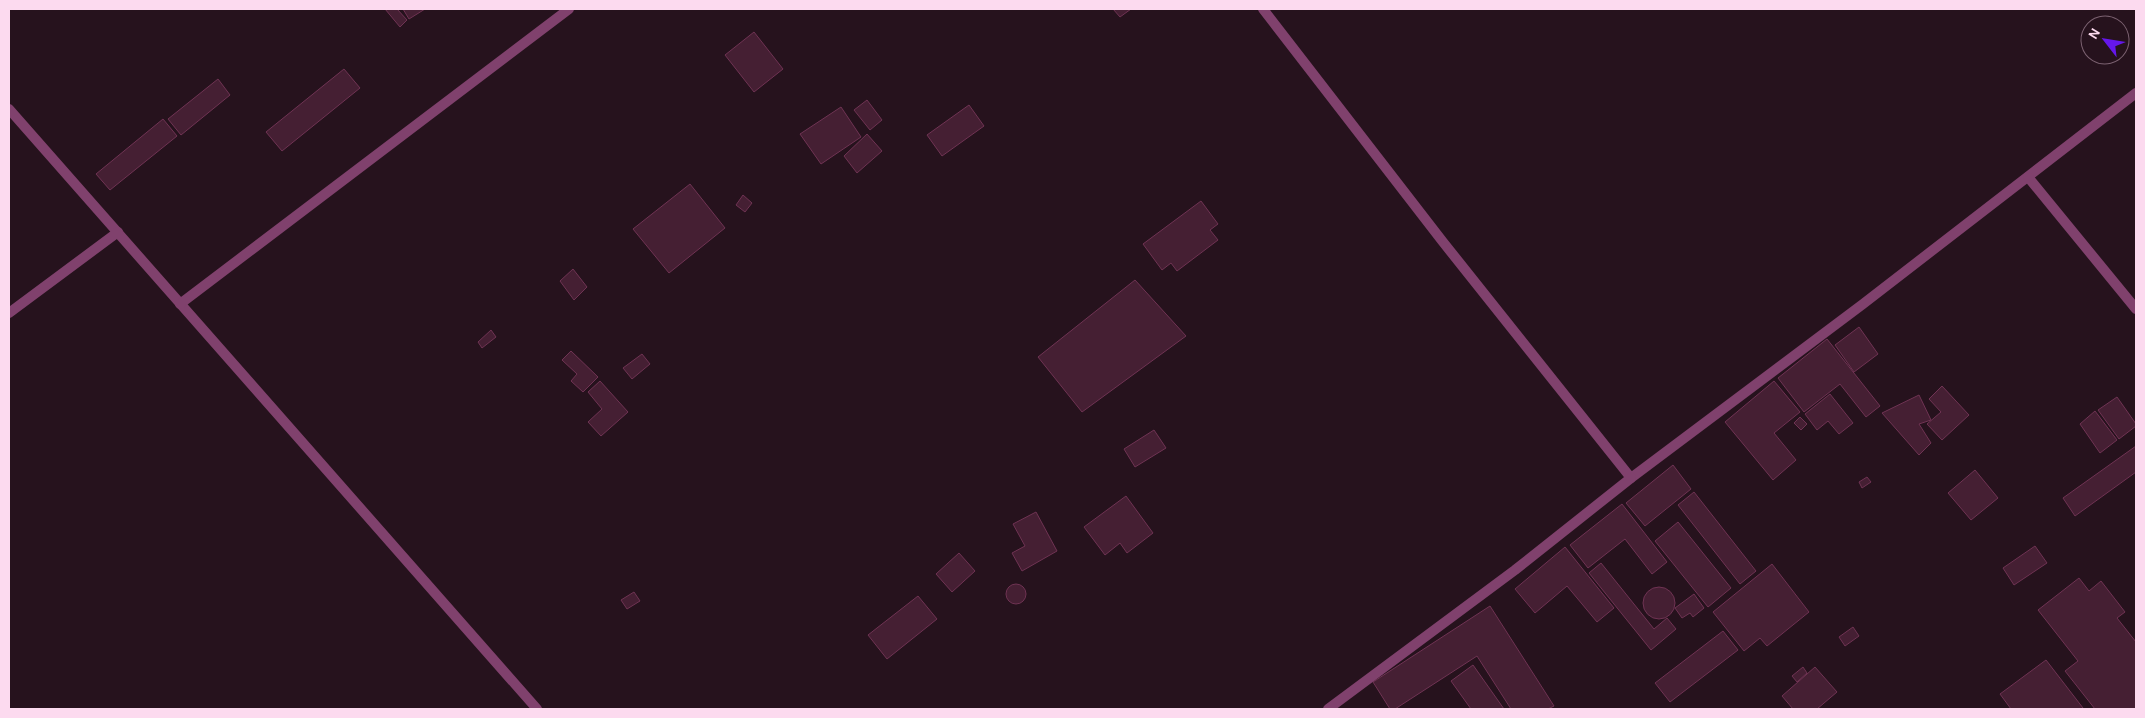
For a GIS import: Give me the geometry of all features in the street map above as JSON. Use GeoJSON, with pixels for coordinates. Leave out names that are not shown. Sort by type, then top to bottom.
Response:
{"type":"FeatureCollection","features":[{"type":"Feature","properties":{"kind":"street"},"geometry":{"type":"LineString","coordinates":[[180,304],[569,9]]}},
{"type":"Feature","properties":{"kind":"street"},"geometry":{"type":"LineString","coordinates":[[1264,9],[1443,242],[1632,478]]}},
{"type":"Feature","properties":{"kind":"street"},"geometry":{"type":"LineString","coordinates":[[1328,709],[1515,570],[1632,478],[2136,93]]}},
{"type":"Feature","properties":{"kind":"street"},"geometry":{"type":"LineString","coordinates":[[9,109],[537,709]]}},
{"type":"Feature","properties":{"kind":"street"},"geometry":{"type":"LineString","coordinates":[[2028,177],[2136,309]]}},
{"type":"Feature","properties":{"kind":"street"},"geometry":{"type":"LineString","coordinates":[[9,313],[118,232]]}},
{"type":"Feature","properties":{"kind":"building"},"geometry":{"type":"Polygon","coordinates":[[[385,9],[397,9],[407,20],[400,27],[385,9]]]}},
{"type":"Feature","properties":{"kind":"building"},"geometry":{"type":"Polygon","coordinates":[[[403,9],[425,9],[409,19],[403,9]]]}},
{"type":"Feature","properties":{"kind":"building"},"geometry":{"type":"Polygon","coordinates":[[[1113,9],[1131,9],[1120,17],[1113,9]]]}},
{"type":"Feature","properties":{"kind":"building"},"geometry":{"type":"Polygon","coordinates":[[[754,32],[783,69],[754,92],[725,55],[754,32]]]}},
{"type":"Feature","properties":{"kind":"building"},"geometry":{"type":"Polygon","coordinates":[[[344,69],[360,88],[282,151],[266,132],[344,69]]]}},
{"type":"Feature","properties":{"kind":"building"},"geometry":{"type":"Polygon","coordinates":[[[218,79],[230,95],[181,135],[168,119],[218,79]]]}},
{"type":"Feature","properties":{"kind":"building"},"geometry":{"type":"Polygon","coordinates":[[[867,100],[882,120],[870,130],[854,110],[867,100]]]}},
{"type":"Feature","properties":{"kind":"building"},"geometry":{"type":"Polygon","coordinates":[[[969,105],[984,126],[942,156],[927,135],[969,105]]]}},
{"type":"Feature","properties":{"kind":"building"},"geometry":{"type":"Polygon","coordinates":[[[841,107],[861,137],[821,164],[800,134],[841,107]]]}},
{"type":"Feature","properties":{"kind":"building"},"geometry":{"type":"Polygon","coordinates":[[[163,119],[177,136],[110,190],[96,174],[163,119]]]}},
{"type":"Feature","properties":{"kind":"building"},"geometry":{"type":"Polygon","coordinates":[[[867,134],[882,151],[857,173],[844,156],[867,134]]]}},
{"type":"Feature","properties":{"kind":"building"},"geometry":{"type":"Polygon","coordinates":[[[690,184],[725,228],[669,273],[633,229],[690,184]]]}},
{"type":"Feature","properties":{"kind":"building"},"geometry":{"type":"Polygon","coordinates":[[[743,195],[752,203],[745,212],[736,205],[743,195]]]}},
{"type":"Feature","properties":{"kind":"building"},"geometry":{"type":"Polygon","coordinates":[[[1201,201],[1218,224],[1210,230],[1218,240],[1177,271],[1171,263],[1162,270],[1143,244],[1201,201]]]}},
{"type":"Feature","properties":{"kind":"building"},"geometry":{"type":"Polygon","coordinates":[[[573,269],[587,287],[574,300],[560,281],[573,269]]]}},
{"type":"Feature","properties":{"kind":"building"},"geometry":{"type":"Polygon","coordinates":[[[1135,280],[1186,336],[1082,412],[1038,357],[1135,280]]]}},
{"type":"Feature","properties":{"kind":"building"},"geometry":{"type":"Polygon","coordinates":[[[1859,327],[1878,354],[1854,372],[1835,345],[1859,327]]]}},
{"type":"Feature","properties":{"kind":"building"},"geometry":{"type":"Polygon","coordinates":[[[491,330],[496,337],[482,348],[478,342],[491,330]]]}},
{"type":"Feature","properties":{"kind":"building"},"geometry":{"type":"Polygon","coordinates":[[[1827,339],[1880,406],[1866,417],[1840,384],[1804,412],[1778,378],[1827,339]]]}},
{"type":"Feature","properties":{"kind":"building"},"geometry":{"type":"Polygon","coordinates":[[[571,351],[598,377],[583,392],[571,381],[577,374],[562,360],[571,351]]]}},
{"type":"Feature","properties":{"kind":"building"},"geometry":{"type":"Polygon","coordinates":[[[642,354],[650,364],[632,379],[623,368],[642,354]]]}},
{"type":"Feature","properties":{"kind":"building"},"geometry":{"type":"Polygon","coordinates":[[[600,381],[628,412],[601,436],[588,422],[602,409],[588,392],[600,381]]]}},
{"type":"Feature","properties":{"kind":"building"},"geometry":{"type":"Polygon","coordinates":[[[1774,381],[1800,412],[1774,433],[1796,460],[1773,480],[1725,422],[1774,381]]]}},
{"type":"Feature","properties":{"kind":"building"},"geometry":{"type":"Polygon","coordinates":[[[1942,386],[1969,415],[1942,440],[1927,424],[1941,412],[1929,399],[1942,386]]]}},
{"type":"Feature","properties":{"kind":"building"},"geometry":{"type":"Polygon","coordinates":[[[1830,394],[1853,423],[1839,434],[1828,421],[1817,430],[1805,414],[1830,394]]]}},
{"type":"Feature","properties":{"kind":"building"},"geometry":{"type":"Polygon","coordinates":[[[1919,395],[1931,420],[1919,424],[1931,443],[1919,455],[1882,413],[1919,395]]]}},
{"type":"Feature","properties":{"kind":"building"},"geometry":{"type":"Polygon","coordinates":[[[2117,397],[2136,424],[2119,439],[2098,410],[2117,397]]]}},
{"type":"Feature","properties":{"kind":"building"},"geometry":{"type":"Polygon","coordinates":[[[2095,411],[2117,440],[2100,453],[2080,424],[2095,411]]]}},
{"type":"Feature","properties":{"kind":"building"},"geometry":{"type":"Polygon","coordinates":[[[1800,417],[1807,424],[1801,430],[1794,423],[1800,417]]]}},
{"type":"Feature","properties":{"kind":"building"},"geometry":{"type":"Polygon","coordinates":[[[1154,430],[1166,448],[1135,467],[1124,449],[1154,430]]]}},
{"type":"Feature","properties":{"kind":"building"},"geometry":{"type":"Polygon","coordinates":[[[2136,446],[2136,472],[2075,516],[2063,498],[2136,446]]]}},
{"type":"Feature","properties":{"kind":"building"},"geometry":{"type":"Polygon","coordinates":[[[1673,465],[1691,489],[1645,526],[1626,503],[1673,465]]]}},
{"type":"Feature","properties":{"kind":"building"},"geometry":{"type":"Polygon","coordinates":[[[1975,470],[1998,498],[1971,520],[1948,493],[1975,470]]]}},
{"type":"Feature","properties":{"kind":"building"},"geometry":{"type":"Polygon","coordinates":[[[1867,477],[1871,482],[1862,488],[1859,482],[1867,477]]]}},
{"type":"Feature","properties":{"kind":"building"},"geometry":{"type":"Polygon","coordinates":[[[1694,492],[1756,571],[1740,584],[1678,505],[1694,492]]]}},
{"type":"Feature","properties":{"kind":"building"},"geometry":{"type":"Polygon","coordinates":[[[1126,496],[1153,533],[1127,553],[1120,543],[1105,555],[1084,527],[1126,496]]]}},
{"type":"Feature","properties":{"kind":"building"},"geometry":{"type":"Polygon","coordinates":[[[1622,504],[1667,562],[1652,574],[1625,539],[1588,568],[1570,545],[1622,504]]]}},
{"type":"Feature","properties":{"kind":"building"},"geometry":{"type":"Polygon","coordinates":[[[1036,512],[1057,551],[1022,571],[1012,553],[1025,546],[1013,524],[1036,512]]]}},
{"type":"Feature","properties":{"kind":"building"},"geometry":{"type":"Polygon","coordinates":[[[1678,522],[1731,588],[1708,607],[1655,541],[1678,522]]]}},
{"type":"Feature","properties":{"kind":"building"},"geometry":{"type":"Polygon","coordinates":[[[2035,546],[2047,563],[2014,585],[2003,568],[2035,546]]]}},
{"type":"Feature","properties":{"kind":"building"},"geometry":{"type":"Polygon","coordinates":[[[1565,547],[1614,608],[1597,622],[1567,586],[1535,613],[1515,589],[1565,547]]]}},
{"type":"Feature","properties":{"kind":"building"},"geometry":{"type":"Polygon","coordinates":[[[959,553],[975,571],[952,592],[936,574],[959,553]]]}},
{"type":"Feature","properties":{"kind":"building"},"geometry":{"type":"Polygon","coordinates":[[[1601,563],[1654,629],[1667,618],[1676,629],[1651,650],[1589,573],[1601,563]]]}},
{"type":"Feature","properties":{"kind":"building"},"geometry":{"type":"Polygon","coordinates":[[[1772,564],[1809,612],[1767,646],[1760,638],[1744,651],[1713,612],[1772,564]]]}},
{"type":"Feature","properties":{"kind":"building"},"geometry":{"type":"Polygon","coordinates":[[[2079,578],[2089,591],[2101,581],[2125,612],[2117,618],[2136,642],[2136,709],[2095,709],[2065,671],[2078,661],[2038,610],[2079,578]]]}},
{"type":"Feature","properties":{"kind":"building"},"geometry":{"type":"Polygon","coordinates":[[[1016,584],[1023,587],[1026,594],[1023,601],[1016,604],[1009,601],[1006,594],[1009,587],[1016,584]]]}},
{"type":"Feature","properties":{"kind":"building"},"geometry":{"type":"Polygon","coordinates":[[[1659,587],[1671,591],[1675,603],[1671,615],[1659,619],[1647,615],[1643,603],[1647,591],[1659,587]]]}},
{"type":"Feature","properties":{"kind":"building"},"geometry":{"type":"Polygon","coordinates":[[[634,592],[640,601],[627,609],[621,600],[634,592]]]}},
{"type":"Feature","properties":{"kind":"building"},"geometry":{"type":"Polygon","coordinates":[[[1694,594],[1704,608],[1693,617],[1690,613],[1682,618],[1675,608],[1694,594]]]}},
{"type":"Feature","properties":{"kind":"building"},"geometry":{"type":"Polygon","coordinates":[[[918,596],[937,619],[887,659],[868,635],[918,596]]]}},
{"type":"Feature","properties":{"kind":"building"},"geometry":{"type":"Polygon","coordinates":[[[1490,606],[1554,706],[1548,709],[1511,709],[1477,656],[1395,709],[1390,709],[1373,682],[1490,606]]]}},
{"type":"Feature","properties":{"kind":"building"},"geometry":{"type":"Polygon","coordinates":[[[1853,627],[1859,636],[1845,646],[1839,637],[1853,627]]]}},
{"type":"Feature","properties":{"kind":"building"},"geometry":{"type":"Polygon","coordinates":[[[1723,631],[1738,650],[1670,702],[1655,683],[1723,631]]]}},
{"type":"Feature","properties":{"kind":"building"},"geometry":{"type":"Polygon","coordinates":[[[2046,660],[2083,708],[2011,709],[2000,694],[2046,660]]]}},
{"type":"Feature","properties":{"kind":"building"},"geometry":{"type":"Polygon","coordinates":[[[1473,665],[1504,709],[1471,709],[1451,681],[1473,665]]]}},
{"type":"Feature","properties":{"kind":"building"},"geometry":{"type":"Polygon","coordinates":[[[1803,667],[1807,673],[1797,682],[1792,676],[1803,667]]]}},
{"type":"Feature","properties":{"kind":"building"},"geometry":{"type":"Polygon","coordinates":[[[1815,667],[1837,692],[1817,709],[1793,709],[1782,696],[1815,667]]]}}]}
